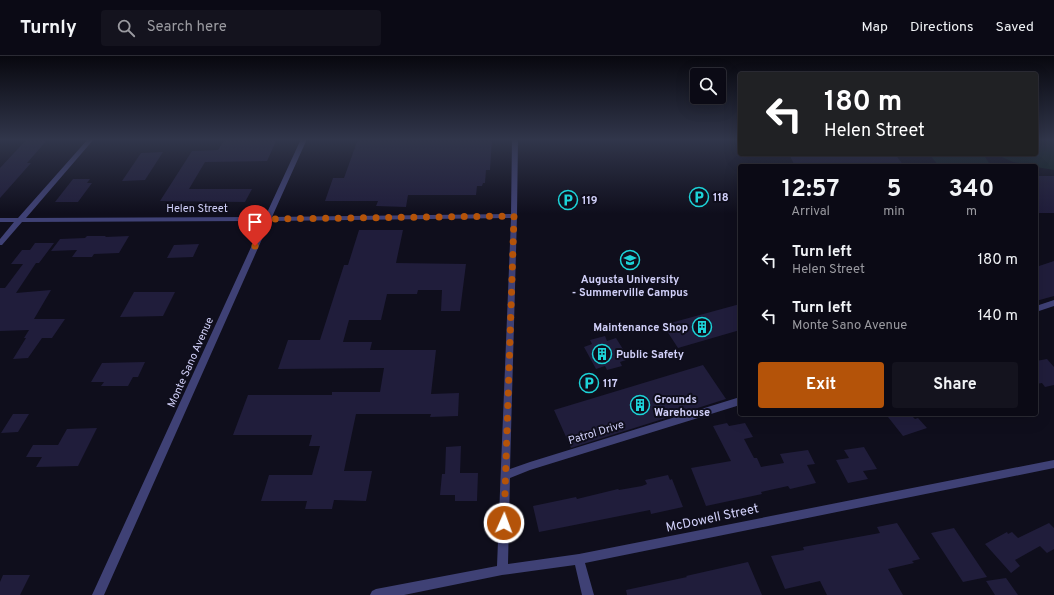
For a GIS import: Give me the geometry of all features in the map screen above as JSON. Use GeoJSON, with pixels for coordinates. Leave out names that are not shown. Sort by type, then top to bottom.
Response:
{"type":"FeatureCollection","features":[{"type":"Feature","properties":{"kind":"street"},"geometry":{"type":"LineString","coordinates":[[0,243],[69,164]]}},
{"type":"Feature","properties":{"kind":"street","name":"Monte Sano Avenue"},"geometry":{"type":"LineString","coordinates":[[98,595],[292,164]]}},
{"type":"Feature","properties":{"kind":"street"},"geometry":{"type":"LineString","coordinates":[[502,570],[515,164]]}},
{"type":"Feature","properties":{"kind":"street","name":"Helen Street"},"geometry":{"type":"LineString","coordinates":[[0,220],[514,216]]}},
{"type":"Feature","properties":{"kind":"street"},"geometry":{"type":"LineString","coordinates":[[1038,308],[1054,303]]}},
{"type":"Feature","properties":{"kind":"street","name":"Patrol Drive"},"geometry":{"type":"LineString","coordinates":[[506,475],[530,466],[738,401]]}},
{"type":"Feature","properties":{"kind":"street","name":"McDowell Street"},"geometry":{"type":"LineString","coordinates":[[376,595],[502,570],[579,559],[1054,464]]}},
{"type":"Feature","properties":{"kind":"street"},"geometry":{"type":"LineString","coordinates":[[579,559],[588,595]]}},
{"type":"Feature","properties":{"kind":"green space"},"geometry":{"type":"Polygon","coordinates":[[[1038,164],[1054,164],[1054,170],[1038,167],[1038,164]]]}},
{"type":"Feature","properties":{"kind":"building"},"geometry":{"type":"Polygon","coordinates":[[[4,164],[30,164],[0,198],[0,168],[4,164]]]}},
{"type":"Feature","properties":{"kind":"building"},"geometry":{"type":"Polygon","coordinates":[[[133,164],[155,164],[145,180],[122,181],[133,164]]]}},
{"type":"Feature","properties":{"kind":"building"},"geometry":{"type":"Polygon","coordinates":[[[184,164],[204,164],[189,189],[252,189],[245,202],[160,201],[184,164]]]}},
{"type":"Feature","properties":{"kind":"building"},"geometry":{"type":"Polygon","coordinates":[[[349,164],[490,164],[490,170],[486,170],[485,183],[483,183],[482,186],[477,186],[476,195],[408,195],[406,207],[376,206],[378,201],[325,201],[333,178],[344,178],[349,164]]]}},
{"type":"Feature","properties":{"kind":"building"},"geometry":{"type":"Polygon","coordinates":[[[1038,176],[1054,176],[1054,213],[1038,213],[1038,176]]]}},
{"type":"Feature","properties":{"kind":"building"},"geometry":{"type":"Polygon","coordinates":[[[73,179],[90,179],[87,183],[92,183],[78,202],[55,202],[73,179]]]}},
{"type":"Feature","properties":{"kind":"building"},"geometry":{"type":"Polygon","coordinates":[[[359,230],[403,230],[396,263],[466,264],[460,311],[441,311],[442,290],[418,290],[417,294],[387,294],[381,320],[349,320],[343,342],[372,342],[370,350],[436,350],[431,394],[459,393],[458,416],[430,417],[431,414],[356,414],[344,471],[372,471],[366,501],[334,500],[332,509],[305,509],[307,501],[261,501],[269,475],[312,475],[320,446],[309,446],[312,435],[233,435],[248,395],[332,395],[332,392],[380,392],[384,368],[278,369],[288,340],[320,340],[344,265],[348,265],[359,230]]]}},
{"type":"Feature","properties":{"kind":"building"},"geometry":{"type":"Polygon","coordinates":[[[87,236],[129,236],[119,253],[94,254],[92,257],[72,257],[77,250],[51,251],[60,239],[85,238],[87,236]]]}},
{"type":"Feature","properties":{"kind":"building"},"geometry":{"type":"Polygon","coordinates":[[[35,243],[54,243],[39,263],[36,263],[16,293],[51,290],[34,319],[65,319],[52,338],[42,338],[28,358],[13,359],[26,338],[24,338],[29,330],[0,331],[0,288],[5,288],[23,264],[11,264],[22,250],[30,250],[35,243]]]}},
{"type":"Feature","properties":{"kind":"building"},"geometry":{"type":"Polygon","coordinates":[[[199,244],[193,257],[167,258],[174,245],[199,244]]]}},
{"type":"Feature","properties":{"kind":"building"},"geometry":{"type":"Polygon","coordinates":[[[1054,261],[1054,296],[1038,300],[1038,266],[1054,261]]]}},
{"type":"Feature","properties":{"kind":"building"},"geometry":{"type":"Polygon","coordinates":[[[134,292],[175,292],[163,316],[120,317],[134,292]]]}},
{"type":"Feature","properties":{"kind":"building","name":"Maintenance Shop"},"geometry":{"type":"Polygon","coordinates":[[[738,305],[738,331],[678,348],[663,325],[738,305]]]}},
{"type":"Feature","properties":{"kind":"building","name":"Public Safety"},"geometry":{"type":"Polygon","coordinates":[[[605,336],[607,341],[616,338],[629,359],[620,362],[622,366],[607,370],[605,366],[596,369],[584,347],[592,344],[590,340],[605,336]]]}},
{"type":"Feature","properties":{"kind":"building"},"geometry":{"type":"Polygon","coordinates":[[[1047,359],[1054,367],[1054,385],[1045,387],[1042,383],[1038,384],[1038,361],[1047,359]]]}},
{"type":"Feature","properties":{"kind":"building"},"geometry":{"type":"Polygon","coordinates":[[[145,362],[138,377],[133,377],[128,386],[101,386],[104,382],[91,382],[102,363],[145,362]]]}},
{"type":"Feature","properties":{"kind":"building","name":"Grounds Warehouse"},"geometry":{"type":"Polygon","coordinates":[[[703,365],[726,399],[571,448],[554,410],[703,365]]]}},
{"type":"Feature","properties":{"kind":"building"},"geometry":{"type":"Polygon","coordinates":[[[13,414],[29,414],[18,432],[1,433],[13,414]]]}},
{"type":"Feature","properties":{"kind":"building"},"geometry":{"type":"Polygon","coordinates":[[[912,416],[915,419],[918,418],[927,428],[903,436],[888,417],[912,416]]]}},
{"type":"Feature","properties":{"kind":"building"},"geometry":{"type":"Polygon","coordinates":[[[727,423],[729,426],[745,423],[753,437],[744,439],[754,458],[757,458],[761,467],[784,463],[780,454],[808,450],[815,464],[807,465],[816,483],[790,489],[788,486],[761,492],[762,494],[706,506],[691,468],[731,461],[713,426],[727,423]]]}},
{"type":"Feature","properties":{"kind":"building"},"geometry":{"type":"Polygon","coordinates":[[[97,428],[78,466],[36,467],[42,457],[26,457],[33,445],[58,445],[67,429],[97,428]]]}},
{"type":"Feature","properties":{"kind":"building"},"geometry":{"type":"Polygon","coordinates":[[[461,446],[460,473],[478,473],[477,501],[455,501],[455,495],[440,495],[442,474],[445,474],[446,447],[461,446]]]}},
{"type":"Feature","properties":{"kind":"building"},"geometry":{"type":"Polygon","coordinates":[[[864,447],[877,469],[863,471],[868,479],[848,483],[836,460],[849,458],[844,450],[864,447]]]}},
{"type":"Feature","properties":{"kind":"building"},"geometry":{"type":"Polygon","coordinates":[[[668,475],[670,480],[672,479],[683,507],[651,514],[650,510],[539,532],[533,506],[576,497],[577,499],[618,489],[642,486],[647,484],[645,480],[668,475]]]}},
{"type":"Feature","properties":{"kind":"building"},"geometry":{"type":"Polygon","coordinates":[[[897,523],[920,559],[912,561],[914,563],[888,569],[903,595],[827,595],[820,581],[785,589],[771,556],[804,550],[803,547],[880,533],[877,527],[897,523]]]}},
{"type":"Feature","properties":{"kind":"building"},"geometry":{"type":"Polygon","coordinates":[[[1049,523],[1054,528],[1054,549],[1047,553],[1040,546],[1015,560],[1020,566],[1011,573],[985,544],[1007,532],[1008,534],[1012,532],[1018,538],[1049,523]]]}},
{"type":"Feature","properties":{"kind":"building"},"geometry":{"type":"Polygon","coordinates":[[[954,528],[987,577],[963,582],[931,533],[954,528]]]}},
{"type":"Feature","properties":{"kind":"building"},"geometry":{"type":"Polygon","coordinates":[[[748,562],[762,595],[627,595],[626,590],[748,562]]]}},
{"type":"Feature","properties":{"kind":"building"},"geometry":{"type":"Polygon","coordinates":[[[3,575],[30,575],[20,595],[0,595],[0,582],[3,575]]]}},
{"type":"Feature","properties":{"kind":"building"},"geometry":{"type":"Polygon","coordinates":[[[1006,578],[1018,595],[995,595],[986,581],[1006,578]]]}},
{"type":"Feature","properties":{"kind":"place","name":"118"},"geometry":{"type":"Point","coordinates":[699,197]}},
{"type":"Feature","properties":{"kind":"place","name":"119"},"geometry":{"type":"Point","coordinates":[568,200]}},
{"type":"Feature","properties":{"kind":"place","name":"Augusta University - Summerville Campus"},"geometry":{"type":"Point","coordinates":[630,260]}},
{"type":"Feature","properties":{"kind":"place","name":"Maintenance Shop"},"geometry":{"type":"Point","coordinates":[702,327]}},
{"type":"Feature","properties":{"kind":"place","name":"Public Safety"},"geometry":{"type":"Point","coordinates":[602,354]}},
{"type":"Feature","properties":{"kind":"place","name":"117"},"geometry":{"type":"Point","coordinates":[589,383]}},
{"type":"Feature","properties":{"kind":"place","name":"Grounds Warehouse"},"geometry":{"type":"Point","coordinates":[640,405]}},
{"type":"Feature","properties":{"kind":"route"},"geometry":{"type":"LineString","coordinates":[[255,246],[267,219],[514,216],[504,523]]}}]}
